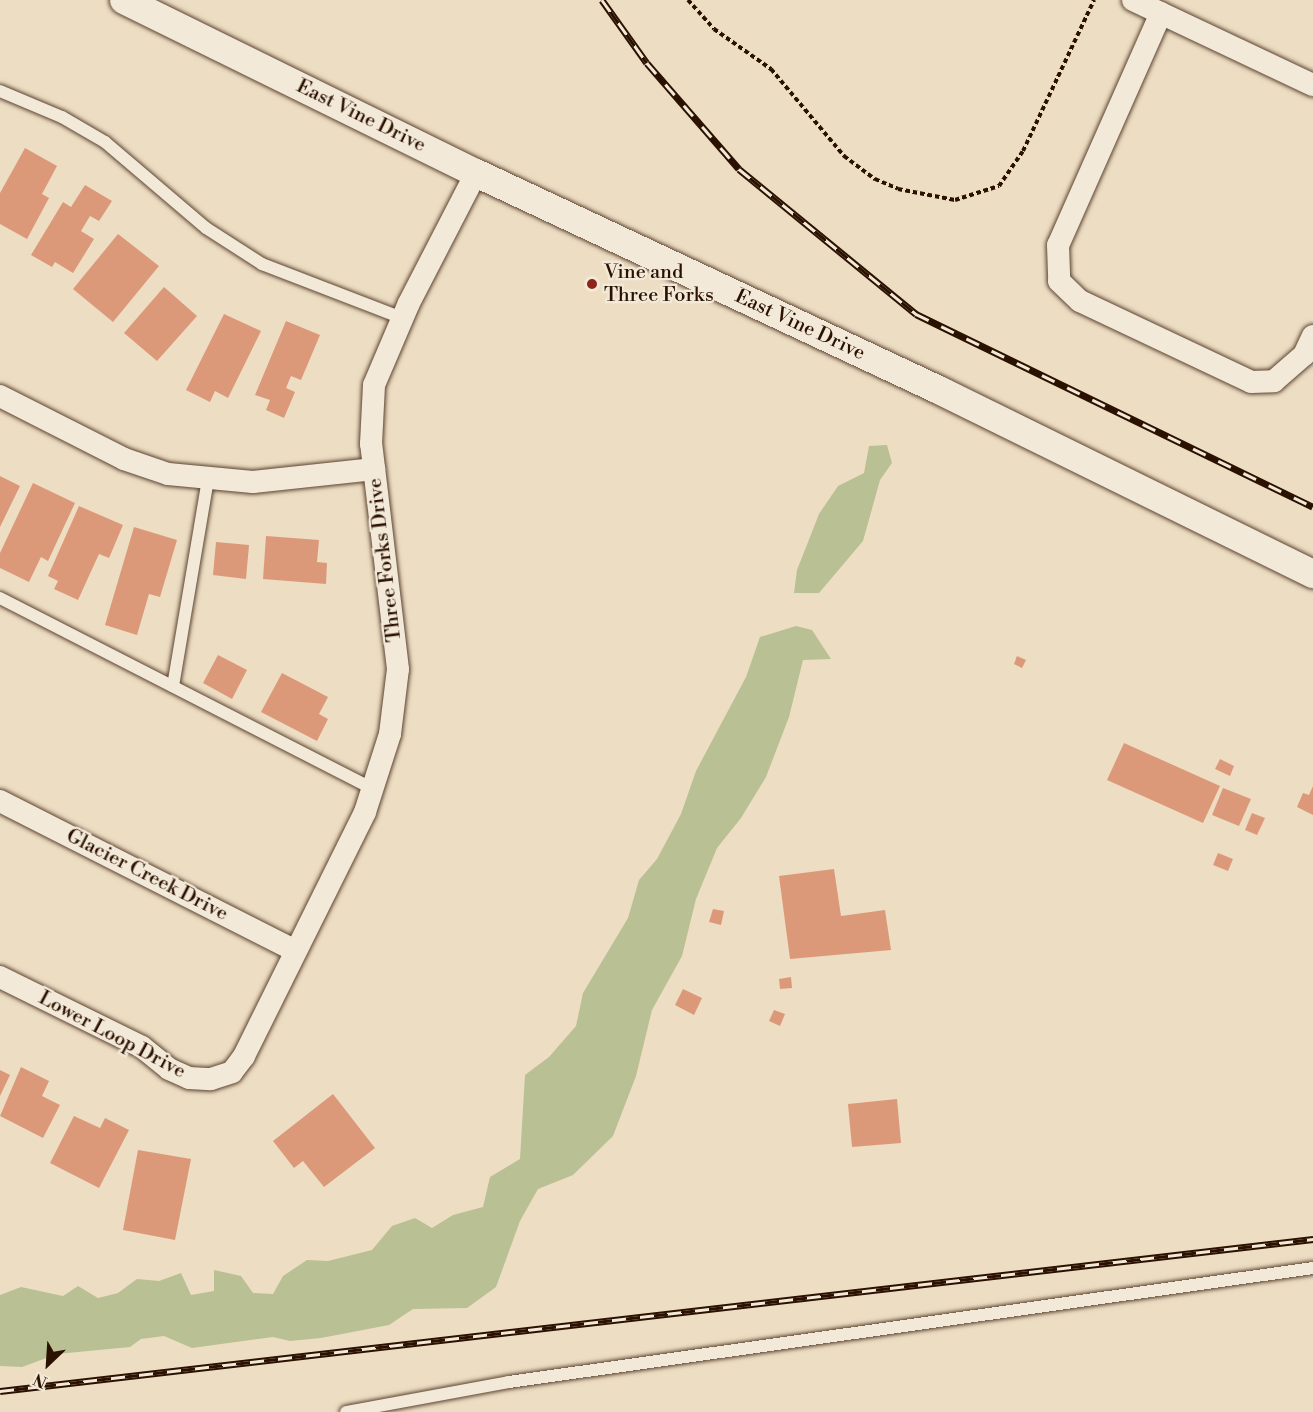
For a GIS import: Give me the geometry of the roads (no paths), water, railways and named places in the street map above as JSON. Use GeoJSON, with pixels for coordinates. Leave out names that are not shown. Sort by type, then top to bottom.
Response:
{"type":"FeatureCollection","features":[{"type":"Feature","properties":{"kind":"street","name":"East Vine Drive"},"geometry":{"type":"LineString","coordinates":[[124,0],[476,172],[952,396],[1313,574]]}},
{"type":"Feature","properties":{"kind":"street"},"geometry":{"type":"LineString","coordinates":[[1132,0],[1313,85]]}},
{"type":"Feature","properties":{"kind":"street"},"geometry":{"type":"LineString","coordinates":[[1161,14],[1058,244],[1059,281],[1080,302],[1251,382],[1274,381],[1304,355],[1313,336]]}},
{"type":"Feature","properties":{"kind":"street","name":"Three Forks Drive"},"geometry":{"type":"LineString","coordinates":[[294,950],[374,789],[390,734],[398,669],[375,469],[374,385],[402,318],[476,172]]}},
{"type":"Feature","properties":{"kind":"street"},"geometry":{"type":"LineString","coordinates":[[0,396],[124,459],[168,474],[208,480],[253,482],[375,469]]}},
{"type":"Feature","properties":{"kind":"street","name":"Glacier Creek Drive"},"geometry":{"type":"LineString","coordinates":[[0,801],[294,950]]}},
{"type":"Feature","properties":{"kind":"street","name":"Lower Loop Drive"},"geometry":{"type":"LineString","coordinates":[[0,977],[142,1047],[169,1069],[189,1078],[211,1080],[232,1072],[244,1056],[294,950]]}},
{"type":"Feature","properties":{"kind":"lane"},"geometry":{"type":"LineString","coordinates":[[0,91],[62,117],[105,142],[206,228],[262,264],[402,318]]}},
{"type":"Feature","properties":{"kind":"lane"},"geometry":{"type":"LineString","coordinates":[[173,686],[208,480]]}},
{"type":"Feature","properties":{"kind":"lane"},"geometry":{"type":"LineString","coordinates":[[0,598],[374,789]]}},
{"type":"Feature","properties":{"kind":"lane"},"geometry":{"type":"LineString","coordinates":[[346,1412],[509,1382],[1313,1268]]}},
{"type":"Feature","properties":{"kind":"railway"},"geometry":{"type":"LineString","coordinates":[[602,0],[647,63],[739,169],[916,314],[1313,507]]}},
{"type":"Feature","properties":{"kind":"railway"},"geometry":{"type":"LineString","coordinates":[[0,1391],[1313,1239]]}},
{"type":"Feature","properties":{"kind":"place","name":"Vine and Three Forks"},"geometry":{"type":"Point","coordinates":[592,284]}}]}
